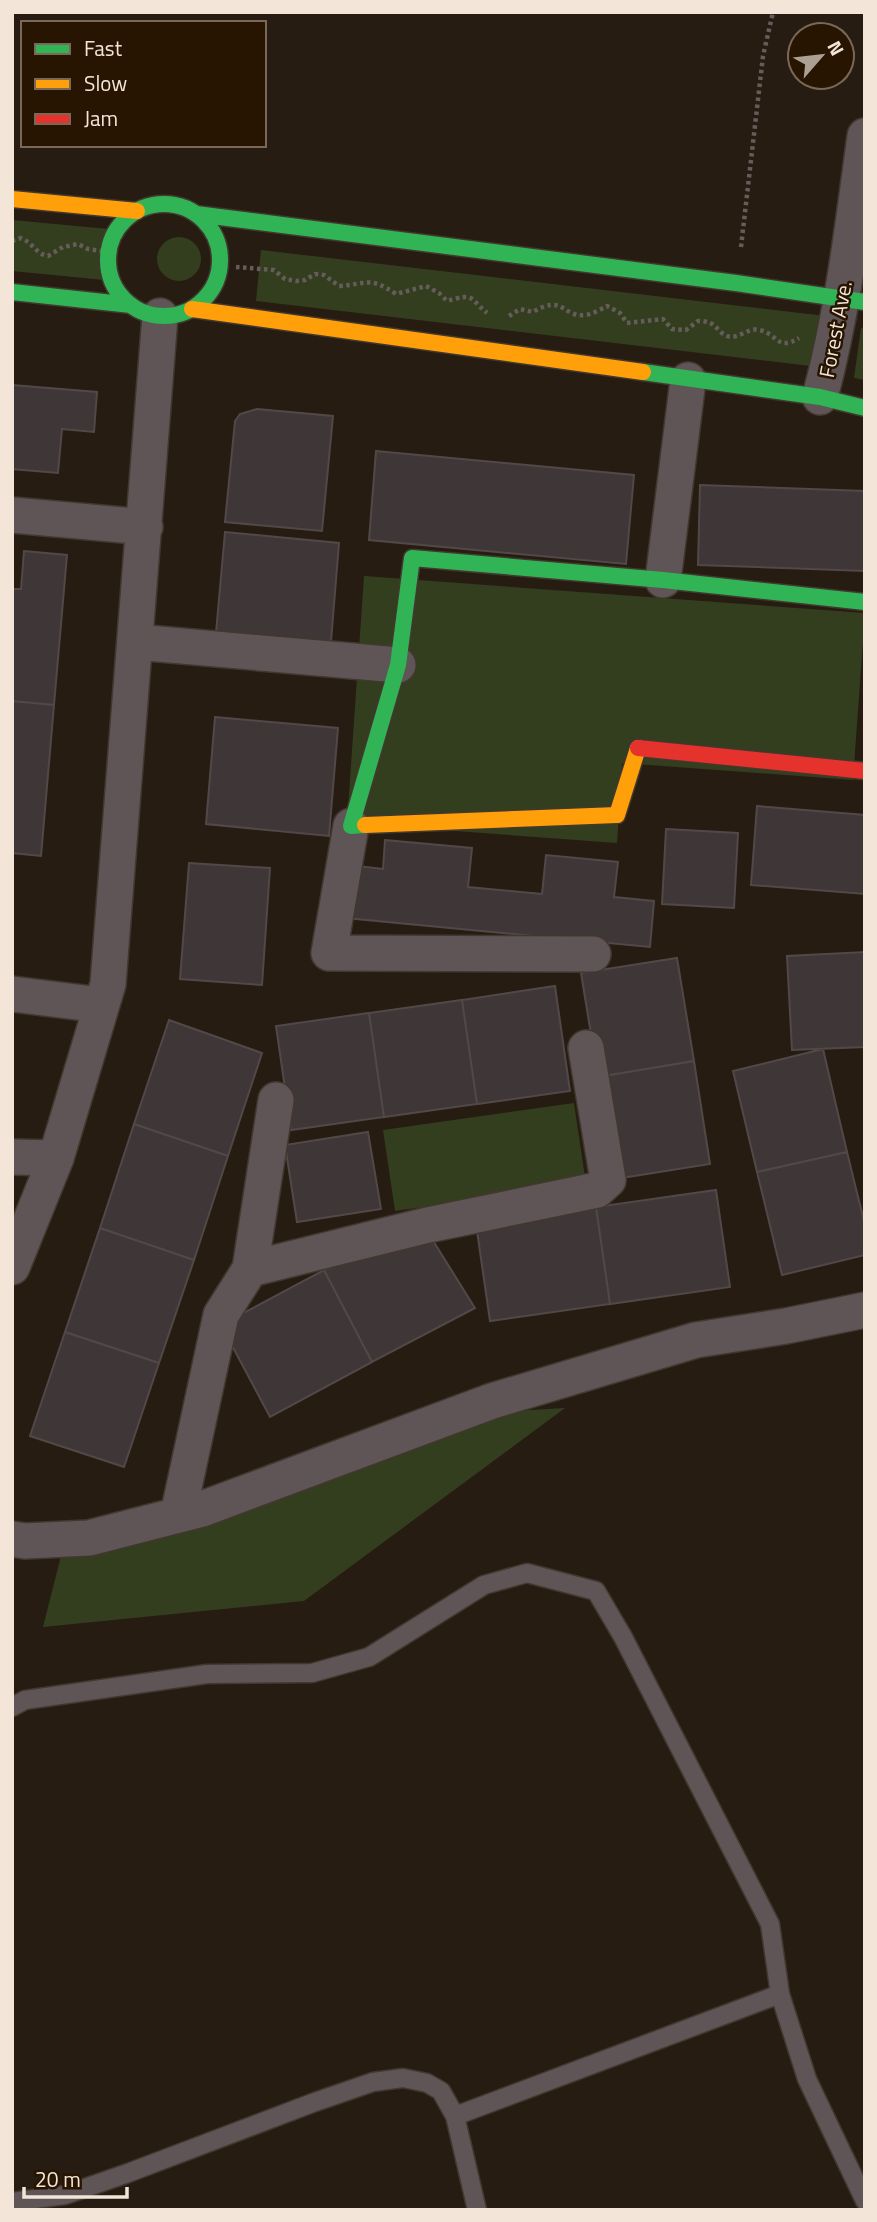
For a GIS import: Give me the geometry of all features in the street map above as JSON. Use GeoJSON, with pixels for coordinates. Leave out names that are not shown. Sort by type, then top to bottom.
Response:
{"type":"FeatureCollection","features":[{"type":"Feature","properties":{"kind":"street","name":"Forest Ave."},"geometry":{"type":"LineString","coordinates":[[820,397],[834,346],[854,300],[865,135]]}},
{"type":"Feature","properties":{"kind":"street"},"geometry":{"type":"LineString","coordinates":[[12,199],[137,211]]}},
{"type":"Feature","properties":{"kind":"street"},"geometry":{"type":"LineString","coordinates":[[167,204],[196,214],[208,225],[216,239],[220,255],[214,286],[205,299],[161,310],[120,294],[112,281],[109,252],[118,228],[137,211],[151,205],[167,204]]}},
{"type":"Feature","properties":{"kind":"street"},"geometry":{"type":"LineString","coordinates":[[196,214],[854,300]]}},
{"type":"Feature","properties":{"kind":"street"},"geometry":{"type":"LineString","coordinates":[[12,292],[820,397],[865,408]]}},
{"type":"Feature","properties":{"kind":"street"},"geometry":{"type":"LineString","coordinates":[[12,1267],[56,1158],[108,984],[161,310]]}},
{"type":"Feature","properties":{"kind":"street"},"geometry":{"type":"LineString","coordinates":[[663,580],[688,380]]}},
{"type":"Feature","properties":{"kind":"street"},"geometry":{"type":"LineString","coordinates":[[12,515],[145,527]]}},
{"type":"Feature","properties":{"kind":"street"},"geometry":{"type":"LineString","coordinates":[[593,954],[330,953],[351,826],[398,665],[412,558],[663,580],[865,602]]}},
{"type":"Feature","properties":{"kind":"street"},"geometry":{"type":"LineString","coordinates":[[136,642],[398,665]]}},
{"type":"Feature","properties":{"kind":"street"},"geometry":{"type":"LineString","coordinates":[[351,826],[617,815],[637,748],[865,771]]}},
{"type":"Feature","properties":{"kind":"street"},"geometry":{"type":"LineString","coordinates":[[12,994],[102,1005]]}},
{"type":"Feature","properties":{"kind":"street"},"geometry":{"type":"LineString","coordinates":[[250,1269],[428,1225],[597,1189],[608,1181],[586,1048]]}},
{"type":"Feature","properties":{"kind":"street"},"geometry":{"type":"LineString","coordinates":[[178,1515],[221,1315],[250,1269],[276,1100]]}},
{"type":"Feature","properties":{"kind":"street"},"geometry":{"type":"LineString","coordinates":[[12,1157],[56,1158]]}},
{"type":"Feature","properties":{"kind":"street"},"geometry":{"type":"LineString","coordinates":[[12,1539],[25,1541],[89,1538],[202,1509],[505,1397],[696,1340],[865,1310]]}},
{"type":"Feature","properties":{"kind":"lane"},"geometry":{"type":"LineString","coordinates":[[12,1707],[25,1700],[207,1674],[312,1673],[369,1657],[484,1585],[527,1573],[596,1591],[623,1637],[770,1924],[780,1994],[807,2079],[865,2201]]}},
{"type":"Feature","properties":{"kind":"lane"},"geometry":{"type":"LineString","coordinates":[[455,2116],[780,1994]]}},
{"type":"Feature","properties":{"kind":"lane"},"geometry":{"type":"LineString","coordinates":[[12,2202],[65,2195],[315,2102],[373,2082],[403,2078],[427,2083],[441,2091],[455,2116],[477,2210]]}},
{"type":"Feature","properties":{"kind":"path"},"geometry":{"type":"LineString","coordinates":[[736,283],[763,56],[773,12]]}},
{"type":"Feature","properties":{"kind":"path"},"geometry":{"type":"LineString","coordinates":[[12,241],[21,238],[30,242],[38,252],[48,256],[63,247],[78,244],[88,249],[109,252]]}},
{"type":"Feature","properties":{"kind":"path"},"geometry":{"type":"LineString","coordinates":[[236,267],[274,270],[285,279],[296,281],[316,274],[324,275],[339,286],[366,281],[379,283],[396,294],[426,286],[447,301],[468,296],[476,300],[484,311],[494,316]]}},
{"type":"Feature","properties":{"kind":"path"},"geometry":{"type":"LineString","coordinates":[[501,316],[508,316],[520,309],[533,312],[545,304],[561,305],[575,314],[587,315],[607,306],[620,313],[627,323],[663,319],[672,329],[686,330],[698,321],[707,321],[726,336],[739,336],[754,329],[763,330],[779,342],[790,344],[800,338],[834,346]]}},
{"type":"Feature","properties":{"kind":"green space"},"geometry":{"type":"Polygon","coordinates":[[[12,220],[109,229],[104,280],[12,271],[12,220]]]}},
{"type":"Feature","properties":{"kind":"green space"},"geometry":{"type":"Polygon","coordinates":[[[179,237],[188,238],[195,243],[200,250],[200,268],[195,275],[188,280],[179,281],[170,280],[163,275],[158,268],[157,259],[158,250],[163,243],[170,238],[179,237]]]}},
{"type":"Feature","properties":{"kind":"green space"},"geometry":{"type":"Polygon","coordinates":[[[261,250],[826,316],[819,367],[256,301],[261,250]]]}},
{"type":"Feature","properties":{"kind":"green space"},"geometry":{"type":"Polygon","coordinates":[[[861,328],[865,329],[865,380],[854,378],[861,328]]]}},
{"type":"Feature","properties":{"kind":"green space"},"geometry":{"type":"Polygon","coordinates":[[[364,576],[865,613],[853,780],[622,763],[617,843],[347,823],[364,576]]]}},
{"type":"Feature","properties":{"kind":"green space"},"geometry":{"type":"Polygon","coordinates":[[[574,1103],[586,1184],[395,1211],[383,1130],[574,1103]]]}},
{"type":"Feature","properties":{"kind":"green space"},"geometry":{"type":"Polygon","coordinates":[[[565,1408],[304,1601],[43,1627],[62,1552],[497,1412],[565,1408]]]}},
{"type":"Feature","properties":{"kind":"building"},"geometry":{"type":"Polygon","coordinates":[[[12,385],[97,392],[94,432],[62,429],[58,473],[12,469],[12,385]]]}},
{"type":"Feature","properties":{"kind":"building"},"geometry":{"type":"Polygon","coordinates":[[[257,409],[333,416],[322,531],[225,522],[235,421],[240,414],[257,409]]]}},
{"type":"Feature","properties":{"kind":"building"},"geometry":{"type":"Polygon","coordinates":[[[376,451],[634,475],[626,564],[369,540],[376,451]]]}},
{"type":"Feature","properties":{"kind":"building"},"geometry":{"type":"Polygon","coordinates":[[[700,485],[865,491],[865,571],[698,565],[700,485]]]}},
{"type":"Feature","properties":{"kind":"building"},"geometry":{"type":"Polygon","coordinates":[[[225,532],[339,543],[330,654],[215,644],[225,532]]]}},
{"type":"Feature","properties":{"kind":"building"},"geometry":{"type":"Polygon","coordinates":[[[24,551],[67,555],[54,705],[12,701],[12,589],[21,589],[24,551]]]}},
{"type":"Feature","properties":{"kind":"building"},"geometry":{"type":"Polygon","coordinates":[[[12,701],[54,705],[41,856],[12,853],[12,701]]]}},
{"type":"Feature","properties":{"kind":"building"},"geometry":{"type":"Polygon","coordinates":[[[215,717],[338,728],[329,836],[206,824],[215,717]]]}},
{"type":"Feature","properties":{"kind":"building"},"geometry":{"type":"Polygon","coordinates":[[[757,806],[865,815],[865,894],[751,885],[757,806]]]}},
{"type":"Feature","properties":{"kind":"building"},"geometry":{"type":"Polygon","coordinates":[[[666,829],[738,833],[734,908],[662,904],[666,829]]]}},
{"type":"Feature","properties":{"kind":"building"},"geometry":{"type":"Polygon","coordinates":[[[385,840],[472,848],[468,887],[542,894],[546,855],[618,862],[614,897],[654,901],[650,947],[346,918],[350,865],[383,869],[385,840]]]}},
{"type":"Feature","properties":{"kind":"building"},"geometry":{"type":"Polygon","coordinates":[[[189,863],[270,868],[262,985],[180,979],[189,863]]]}},
{"type":"Feature","properties":{"kind":"building"},"geometry":{"type":"Polygon","coordinates":[[[865,952],[865,1047],[792,1050],[787,956],[865,952]]]}},
{"type":"Feature","properties":{"kind":"building"},"geometry":{"type":"Polygon","coordinates":[[[677,958],[694,1061],[598,1077],[581,973],[677,958]]]}},
{"type":"Feature","properties":{"kind":"building"},"geometry":{"type":"Polygon","coordinates":[[[555,986],[570,1091],[477,1104],[462,1000],[555,986]]]}},
{"type":"Feature","properties":{"kind":"building"},"geometry":{"type":"Polygon","coordinates":[[[462,1000],[477,1104],[384,1117],[369,1013],[462,1000]]]}},
{"type":"Feature","properties":{"kind":"building"},"geometry":{"type":"Polygon","coordinates":[[[369,1013],[384,1117],[291,1130],[276,1026],[369,1013]]]}},
{"type":"Feature","properties":{"kind":"building"},"geometry":{"type":"Polygon","coordinates":[[[169,1020],[262,1053],[228,1156],[134,1124],[169,1020]]]}},
{"type":"Feature","properties":{"kind":"building"},"geometry":{"type":"Polygon","coordinates":[[[823,1049],[847,1152],[757,1172],[733,1071],[823,1049]]]}},
{"type":"Feature","properties":{"kind":"building"},"geometry":{"type":"Polygon","coordinates":[[[694,1061],[710,1164],[615,1179],[598,1077],[694,1061]]]}},
{"type":"Feature","properties":{"kind":"building"},"geometry":{"type":"Polygon","coordinates":[[[134,1124],[228,1156],[194,1260],[100,1228],[134,1124]]]}},
{"type":"Feature","properties":{"kind":"building"},"geometry":{"type":"Polygon","coordinates":[[[368,1132],[381,1209],[297,1222],[285,1145],[368,1132]]]}},
{"type":"Feature","properties":{"kind":"building"},"geometry":{"type":"Polygon","coordinates":[[[847,1152],[865,1225],[865,1255],[782,1275],[757,1172],[847,1152]]]}},
{"type":"Feature","properties":{"kind":"building"},"geometry":{"type":"Polygon","coordinates":[[[716,1190],[730,1287],[610,1304],[596,1207],[716,1190]]]}},
{"type":"Feature","properties":{"kind":"building"},"geometry":{"type":"Polygon","coordinates":[[[596,1207],[610,1304],[490,1321],[476,1224],[596,1207]]]}},
{"type":"Feature","properties":{"kind":"building"},"geometry":{"type":"Polygon","coordinates":[[[100,1228],[194,1260],[159,1363],[65,1332],[100,1228]]]}},
{"type":"Feature","properties":{"kind":"building"},"geometry":{"type":"Polygon","coordinates":[[[427,1231],[475,1308],[372,1362],[324,1270],[427,1231]]]}},
{"type":"Feature","properties":{"kind":"building"},"geometry":{"type":"Polygon","coordinates":[[[324,1270],[372,1362],[270,1417],[221,1325],[324,1270]]]}},
{"type":"Feature","properties":{"kind":"building"},"geometry":{"type":"Polygon","coordinates":[[[65,1332],[159,1363],[124,1467],[30,1436],[65,1332]]]}},
{"type":"Feature","properties":{"kind":"traffic: fast"},"geometry":{"type":"LineString","coordinates":[[164,204],[185,209],[203,221],[215,239],[220,260],[215,281],[203,299],[185,311],[164,316],[143,311],[125,299],[113,281],[108,260],[113,239],[125,221],[143,209],[164,204]]}},
{"type":"Feature","properties":{"kind":"traffic: fast"},"geometry":{"type":"LineString","coordinates":[[196,214],[865,302]]}},
{"type":"Feature","properties":{"kind":"traffic: fast"},"geometry":{"type":"LineString","coordinates":[[12,292],[131,305]]}},
{"type":"Feature","properties":{"kind":"traffic: fast"},"geometry":{"type":"LineString","coordinates":[[643,372],[820,397],[865,408]]}},
{"type":"Feature","properties":{"kind":"traffic: fast"},"geometry":{"type":"LineString","coordinates":[[365,825],[351,826],[398,665],[412,558],[663,580],[865,602]]}},
{"type":"Feature","properties":{"kind":"traffic: slow"},"geometry":{"type":"LineString","coordinates":[[12,199],[137,211]]}},
{"type":"Feature","properties":{"kind":"traffic: slow"},"geometry":{"type":"LineString","coordinates":[[192,309],[643,372]]}},
{"type":"Feature","properties":{"kind":"traffic: slow"},"geometry":{"type":"LineString","coordinates":[[365,825],[617,815],[638,748]]}},
{"type":"Feature","properties":{"kind":"traffic: jam"},"geometry":{"type":"LineString","coordinates":[[638,748],[865,771]]}}]}
